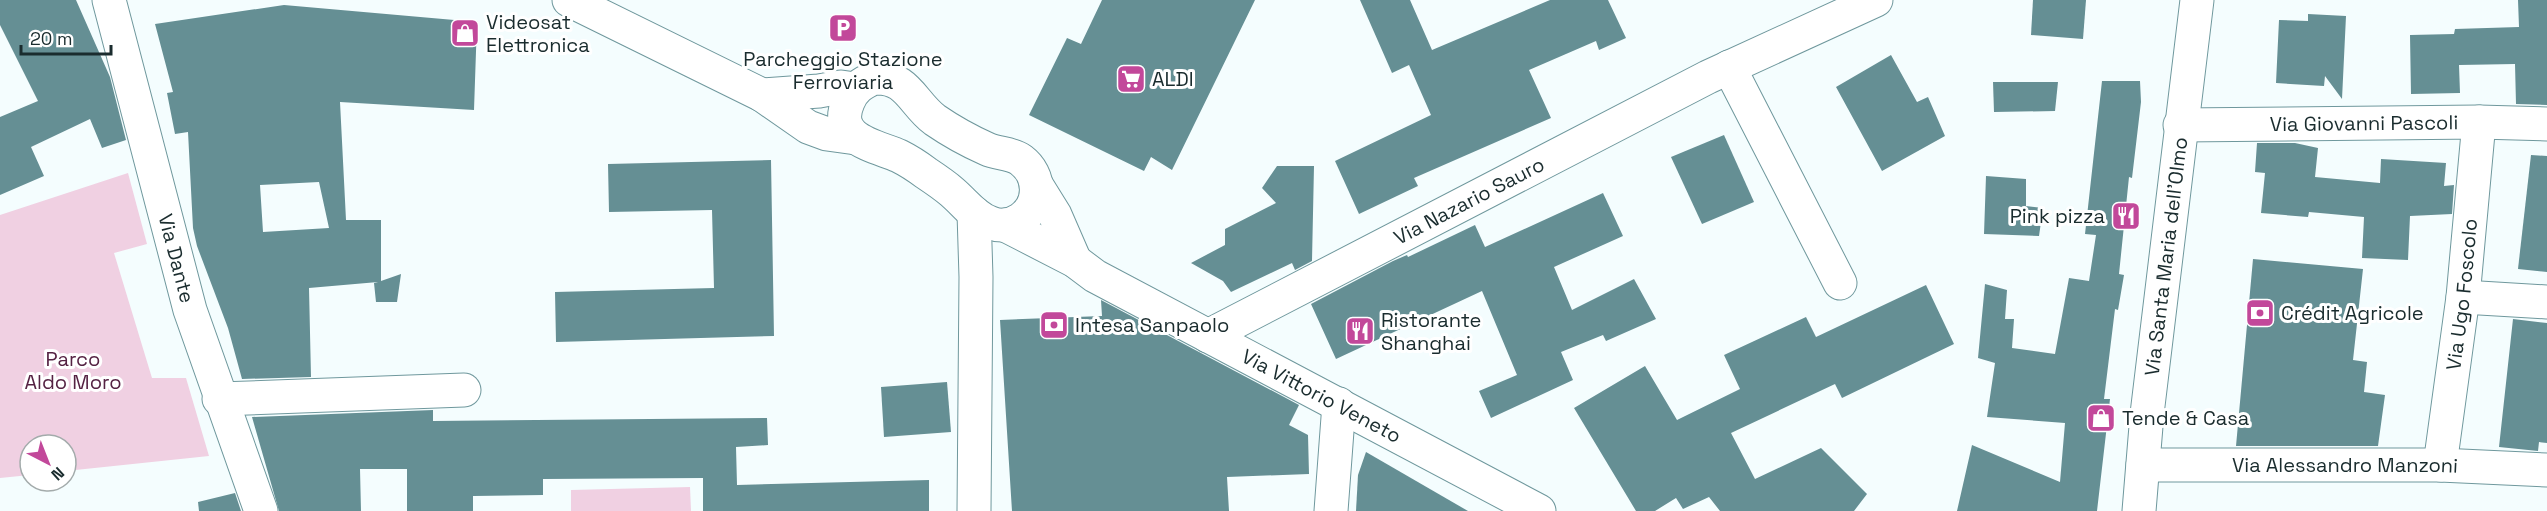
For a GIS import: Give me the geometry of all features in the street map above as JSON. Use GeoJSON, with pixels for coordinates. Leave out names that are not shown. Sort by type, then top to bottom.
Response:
{"type":"FeatureCollection","features":[{"type":"Feature","properties":{"kind":"street","name":"Via Dante"},"geometry":{"type":"LineString","coordinates":[[109,0],[187,299],[219,399],[261,511]]}},
{"type":"Feature","properties":{"kind":"street","name":"Via Vittorio Veneto"},"geometry":{"type":"LineString","coordinates":[[568,0],[762,95],[808,126],[827,135],[856,138],[866,145],[901,157],[993,221],[1075,261],[1095,276],[1539,511]]}},
{"type":"Feature","properties":{"kind":"street","name":"Via Nazario Sauro"},"geometry":{"type":"LineString","coordinates":[[1208,336],[1729,67],[1876,0]]}},
{"type":"Feature","properties":{"kind":"street","name":"Via Santa Maria dell'Olmo"},"geometry":{"type":"LineString","coordinates":[[2139,511],[2181,125],[2197,0]]}},
{"type":"Feature","properties":{"kind":"street"},"geometry":{"type":"LineString","coordinates":[[1729,67],[1840,283]]}},
{"type":"Feature","properties":{"kind":"street"},"geometry":{"type":"LineString","coordinates":[[856,138],[847,122],[846,113],[848,100],[855,89],[874,78],[892,79],[900,83],[935,119],[987,149],[1010,155],[1023,162],[1032,172],[1037,186],[1055,215],[1075,261]]}},
{"type":"Feature","properties":{"kind":"street"},"geometry":{"type":"LineString","coordinates":[[762,95],[841,87],[855,89]]}},
{"type":"Feature","properties":{"kind":"street","name":"Via Giovanni Pascoli"},"geometry":{"type":"LineString","coordinates":[[2181,125],[2479,122],[2547,124]]}},
{"type":"Feature","properties":{"kind":"street","name":"Via Ugo Foscolo"},"geometry":{"type":"LineString","coordinates":[[2440,465],[2463,297],[2479,122]]}},
{"type":"Feature","properties":{"kind":"street"},"geometry":{"type":"LineString","coordinates":[[974,511],[976,277],[993,221],[1020,220],[1031,209],[1037,186]]}},
{"type":"Feature","properties":{"kind":"street"},"geometry":{"type":"LineString","coordinates":[[2463,297],[2547,302]]}},
{"type":"Feature","properties":{"kind":"street"},"geometry":{"type":"LineString","coordinates":[[219,399],[464,390]]}},
{"type":"Feature","properties":{"kind":"street"},"geometry":{"type":"LineString","coordinates":[[1331,511],[1338,404]]}},
{"type":"Feature","properties":{"kind":"street","name":"Via Alessandro Manzoni"},"geometry":{"type":"LineString","coordinates":[[2143,465],[2440,465],[2547,470]]}},
{"type":"Feature","properties":{"kind":"green space","name":"Parco Aldo Moro"},"geometry":{"type":"Polygon","coordinates":[[[128,173],[147,244],[114,253],[152,378],[186,378],[209,456],[78,470],[78,433],[18,433],[18,476],[0,478],[0,215],[128,173]]]}},
{"type":"Feature","properties":{"kind":"green space"},"geometry":{"type":"Polygon","coordinates":[[[690,487],[691,511],[571,511],[571,490],[690,487]]]}},
{"type":"Feature","properties":{"kind":"building"},"geometry":{"type":"Polygon","coordinates":[[[0,0],[76,0],[110,77],[126,140],[102,148],[90,119],[31,147],[44,176],[0,195],[0,117],[38,101],[0,25],[0,0]]]}},
{"type":"Feature","properties":{"kind":"building","name":"ALDI"},"geometry":{"type":"Polygon","coordinates":[[[1102,0],[1255,0],[1172,170],[1151,157],[1144,171],[1029,115],[1067,38],[1081,44],[1102,0]]]}},
{"type":"Feature","properties":{"kind":"building"},"geometry":{"type":"Polygon","coordinates":[[[1360,0],[1410,0],[1432,50],[1550,0],[1608,0],[1626,38],[1599,50],[1596,41],[1529,70],[1551,118],[1414,178],[1418,186],[1359,214],[1335,161],[1431,115],[1409,65],[1392,73],[1360,0]]]}},
{"type":"Feature","properties":{"kind":"building"},"geometry":{"type":"Polygon","coordinates":[[[2033,0],[2086,0],[2083,39],[2031,35],[2033,0]]]}},
{"type":"Feature","properties":{"kind":"building"},"geometry":{"type":"Polygon","coordinates":[[[2518,0],[2547,0],[2547,105],[2516,104],[2515,64],[2459,65],[2460,93],[2411,94],[2410,35],[2454,34],[2455,29],[2519,27],[2518,0]]]}},
{"type":"Feature","properties":{"kind":"building"},"geometry":{"type":"Polygon","coordinates":[[[284,5],[477,22],[474,110],[340,102],[346,220],[381,220],[381,281],[401,274],[397,302],[376,302],[374,283],[378,282],[309,288],[311,377],[242,379],[228,328],[197,246],[193,228],[188,132],[175,134],[167,93],[173,92],[155,24],[284,5]],[[319,182],[260,185],[263,232],[329,228],[319,182]]]}},
{"type":"Feature","properties":{"kind":"building"},"geometry":{"type":"Polygon","coordinates":[[[2308,14],[2346,16],[2342,99],[2325,76],[2324,86],[2276,83],[2279,20],[2308,21],[2308,14]]]}},
{"type":"Feature","properties":{"kind":"building"},"geometry":{"type":"Polygon","coordinates":[[[1891,55],[1917,102],[1928,97],[1945,136],[1882,171],[1836,87],[1891,55]]]}},
{"type":"Feature","properties":{"kind":"building"},"geometry":{"type":"Polygon","coordinates":[[[2102,81],[2140,81],[2141,102],[2132,178],[2129,177],[2119,274],[2124,275],[2118,310],[2115,309],[2104,399],[2110,399],[2097,511],[1957,511],[1972,445],[2060,482],[2065,423],[1987,417],[1995,363],[1978,358],[1985,284],[2007,290],[2005,319],[2014,319],[2012,348],[2055,354],[2069,278],[2089,281],[2096,235],[2085,234],[2102,81]]]}},
{"type":"Feature","properties":{"kind":"building"},"geometry":{"type":"Polygon","coordinates":[[[1993,82],[2058,82],[2055,111],[1994,112],[1993,82]]]}},
{"type":"Feature","properties":{"kind":"building"},"geometry":{"type":"Polygon","coordinates":[[[1724,135],[1754,202],[1702,224],[1671,157],[1724,135]]]}},
{"type":"Feature","properties":{"kind":"building"},"geometry":{"type":"Polygon","coordinates":[[[2257,143],[2295,143],[2318,148],[2315,177],[2380,183],[2381,159],[2446,163],[2444,186],[2454,185],[2452,214],[2410,216],[2408,260],[2362,258],[2364,217],[2309,212],[2308,217],[2261,213],[2265,173],[2255,172],[2257,143]]]}},
{"type":"Feature","properties":{"kind":"building"},"geometry":{"type":"Polygon","coordinates":[[[2531,155],[2547,156],[2547,272],[2518,269],[2531,155]]]}},
{"type":"Feature","properties":{"kind":"building"},"geometry":{"type":"Polygon","coordinates":[[[771,160],[774,336],[556,342],[555,292],[714,288],[712,210],[609,212],[608,164],[771,160]]]}},
{"type":"Feature","properties":{"kind":"building"},"geometry":{"type":"Polygon","coordinates":[[[1277,166],[1314,166],[1312,261],[1295,270],[1292,263],[1231,292],[1223,281],[1191,263],[1225,245],[1225,229],[1276,203],[1262,188],[1277,166]]]}},
{"type":"Feature","properties":{"kind":"building"},"geometry":{"type":"Polygon","coordinates":[[[1986,176],[2026,179],[2026,206],[2043,208],[2039,236],[1984,234],[1986,176]]]}},
{"type":"Feature","properties":{"kind":"building"},"geometry":{"type":"Polygon","coordinates":[[[1603,193],[1623,236],[1554,267],[1572,310],[1634,279],[1656,319],[1606,341],[1603,335],[1561,352],[1573,380],[1491,418],[1479,391],[1517,375],[1482,291],[1336,359],[1311,304],[1393,261],[1407,255],[1408,257],[1475,225],[1485,247],[1603,193]]]}},
{"type":"Feature","properties":{"kind":"building"},"geometry":{"type":"Polygon","coordinates":[[[2253,259],[2363,269],[2353,360],[2367,362],[2364,392],[2385,395],[2378,446],[2236,446],[2253,259]]]}},
{"type":"Feature","properties":{"kind":"building"},"geometry":{"type":"Polygon","coordinates":[[[1926,285],[1954,344],[1842,398],[1835,384],[1731,433],[1755,479],[1821,448],[1867,494],[1854,511],[1720,511],[1709,497],[1683,509],[1676,498],[1655,511],[1636,511],[1574,408],[1645,366],[1677,420],[1740,389],[1724,355],[1806,317],[1816,337],[1926,285]]]}},
{"type":"Feature","properties":{"kind":"building"},"geometry":{"type":"Polygon","coordinates":[[[1101,300],[1299,405],[1289,425],[1308,435],[1309,474],[1227,477],[1229,511],[1012,511],[1000,320],[1102,316],[1101,300]]]}},
{"type":"Feature","properties":{"kind":"building"},"geometry":{"type":"Polygon","coordinates":[[[2513,319],[2547,323],[2547,443],[2539,442],[2538,451],[2499,447],[2513,319]]]}},
{"type":"Feature","properties":{"kind":"building"},"geometry":{"type":"Polygon","coordinates":[[[947,382],[951,432],[884,437],[881,387],[947,382]]]}},
{"type":"Feature","properties":{"kind":"building"},"geometry":{"type":"Polygon","coordinates":[[[433,410],[433,421],[767,418],[768,445],[736,447],[737,485],[929,480],[929,511],[703,511],[703,478],[543,479],[543,495],[473,496],[473,511],[407,511],[407,469],[360,469],[361,511],[279,511],[252,417],[433,410]]]}},
{"type":"Feature","properties":{"kind":"building"},"geometry":{"type":"Polygon","coordinates":[[[1366,452],[1468,511],[1356,511],[1358,475],[1366,452]]]}},
{"type":"Feature","properties":{"kind":"building"},"geometry":{"type":"Polygon","coordinates":[[[235,493],[241,511],[199,511],[198,502],[235,493]]]}},
{"type":"Feature","properties":{"kind":"place","name":"Parcheggio Stazione Ferroviaria"},"geometry":{"type":"Point","coordinates":[843,28]}},
{"type":"Feature","properties":{"kind":"place","name":"Videosat Elettronica"},"geometry":{"type":"Point","coordinates":[465,33]}},
{"type":"Feature","properties":{"kind":"place","name":"ALDI"},"geometry":{"type":"Point","coordinates":[1131,79]}},
{"type":"Feature","properties":{"kind":"place","name":"Pink pizza"},"geometry":{"type":"Point","coordinates":[2126,216]}},
{"type":"Feature","properties":{"kind":"place","name":"Crédit Agricole"},"geometry":{"type":"Point","coordinates":[2260,313]}},
{"type":"Feature","properties":{"kind":"place","name":"Intesa Sanpaolo"},"geometry":{"type":"Point","coordinates":[1054,325]}},
{"type":"Feature","properties":{"kind":"place","name":"Ristorante Shanghai"},"geometry":{"type":"Point","coordinates":[1360,331]}},
{"type":"Feature","properties":{"kind":"place","name":"Tende & Casa"},"geometry":{"type":"Point","coordinates":[2101,418]}}]}
